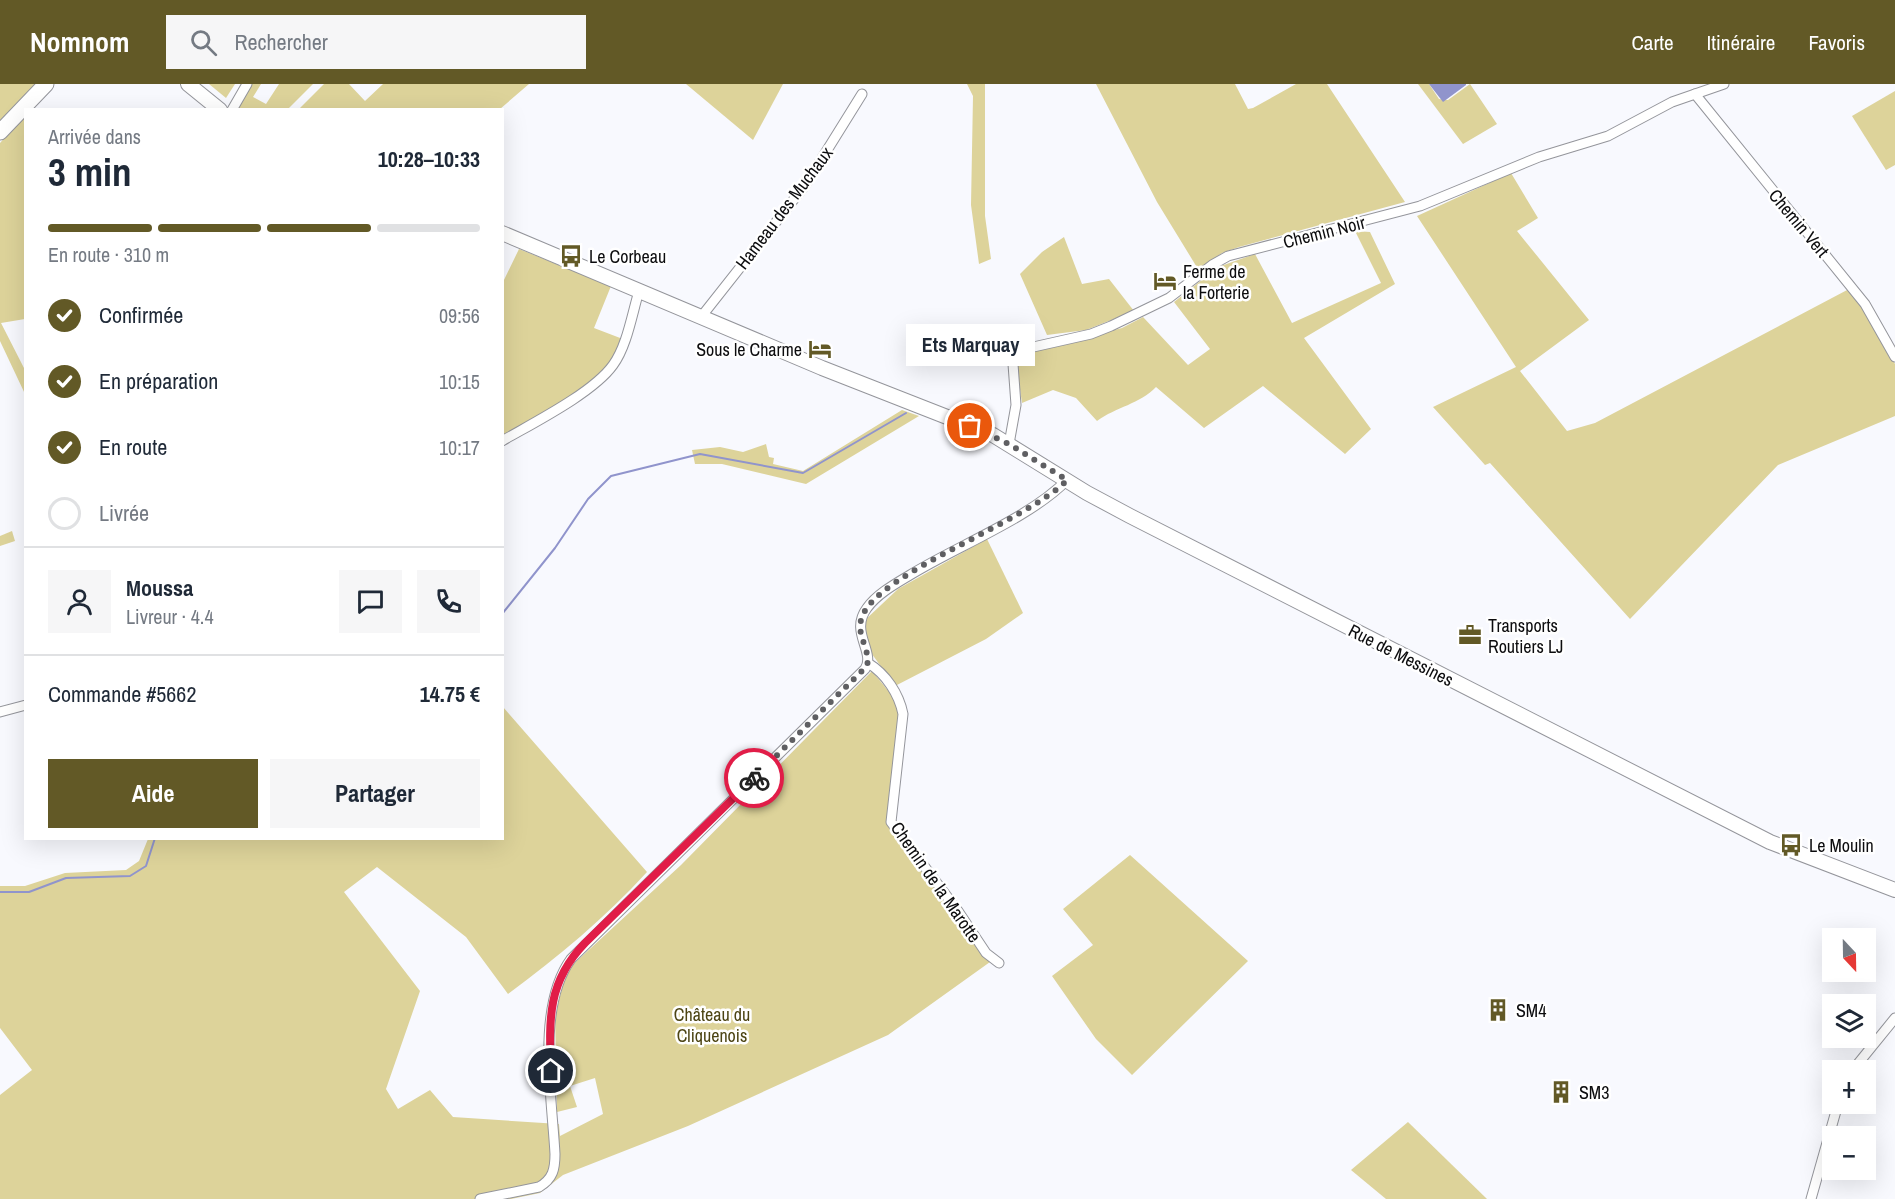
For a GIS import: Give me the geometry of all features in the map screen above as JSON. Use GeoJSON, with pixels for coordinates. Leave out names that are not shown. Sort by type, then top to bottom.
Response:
{"type":"FeatureCollection","features":[{"type":"Feature","properties":{"kind":"highway"},"geometry":{"type":"LineString","coordinates":[[0,132],[46,84]]}},
{"type":"Feature","properties":{"kind":"main road"},"geometry":{"type":"LineString","coordinates":[[188,84],[218,108]]}},
{"type":"Feature","properties":{"kind":"main road","name":"Rue de Messines"},"geometry":{"type":"LineString","coordinates":[[504,234],[914,405],[977,428],[1009,444],[1130,516],[1770,842],[1895,890]]}},
{"type":"Feature","properties":{"kind":"street"},"geometry":{"type":"LineString","coordinates":[[233,108],[247,84]]}},
{"type":"Feature","properties":{"kind":"street","name":"Chemin Noir"},"geometry":{"type":"LineString","coordinates":[[1009,444],[1016,405],[1013,364],[1020,350],[1105,328],[1169,298],[1212,265],[1228,256],[1340,229],[1430,203],[1546,154],[1608,136],[1665,106],[1724,84]]}},
{"type":"Feature","properties":{"kind":"street","name":"Hameau des Muchaux"},"geometry":{"type":"LineString","coordinates":[[700,317],[806,184],[862,94]]}},
{"type":"Feature","properties":{"kind":"street","name":"Chemin Vert"},"geometry":{"type":"LineString","coordinates":[[1695,94],[1865,304],[1895,357]]}},
{"type":"Feature","properties":{"kind":"street"},"geometry":{"type":"LineString","coordinates":[[504,440],[591,385],[615,362],[639,291]]}},
{"type":"Feature","properties":{"kind":"street"},"geometry":{"type":"LineString","coordinates":[[480,1199],[539,1186],[547,1182],[553,1173],[555,1154],[549,1023],[555,993],[567,964],[868,663],[860,625],[863,614],[873,601],[928,564],[1041,502],[1067,480]]}},
{"type":"Feature","properties":{"kind":"street","name":"Chemin de la Marotte"},"geometry":{"type":"LineString","coordinates":[[868,663],[890,685],[903,714],[903,738],[890,810],[893,827],[958,911],[986,953],[999,963]]}},
{"type":"Feature","properties":{"kind":"street"},"geometry":{"type":"LineString","coordinates":[[0,712],[24,706]]}},
{"type":"Feature","properties":{"kind":"street"},"geometry":{"type":"LineString","coordinates":[[1861,1060],[1895,1018]]}},
{"type":"Feature","properties":{"kind":"street"},"geometry":{"type":"LineString","coordinates":[[1811,1199],[1835,1114]]}},
{"type":"Feature","properties":{"kind":"green space"},"geometry":{"type":"Polygon","coordinates":[[[0,84],[38,84],[0,125],[0,84]]]}},
{"type":"Feature","properties":{"kind":"green space"},"geometry":{"type":"Polygon","coordinates":[[[209,84],[235,84],[226,98],[209,84]]]}},
{"type":"Feature","properties":{"kind":"green space"},"geometry":{"type":"Polygon","coordinates":[[[250,84],[261,84],[253,97],[266,104],[279,84],[313,84],[289,108],[237,108],[250,84]]]}},
{"type":"Feature","properties":{"kind":"green space"},"geometry":{"type":"Polygon","coordinates":[[[324,84],[349,84],[365,101],[383,84],[529,84],[501,108],[300,108],[324,84]]]}},
{"type":"Feature","properties":{"kind":"green space"},"geometry":{"type":"Polygon","coordinates":[[[686,84],[783,84],[753,140],[686,84]]]}},
{"type":"Feature","properties":{"kind":"green space"},"geometry":{"type":"Polygon","coordinates":[[[967,84],[985,84],[985,216],[991,259],[979,264],[971,205],[973,96],[967,84]]]}},
{"type":"Feature","properties":{"kind":"green space"},"geometry":{"type":"Polygon","coordinates":[[[1096,84],[1235,84],[1248,109],[1296,84],[1327,84],[1405,202],[1239,247],[1222,253],[1198,269],[1157,202],[1096,84]]]}},
{"type":"Feature","properties":{"kind":"green space"},"geometry":{"type":"Polygon","coordinates":[[[1418,84],[1429,84],[1439,99],[1448,100],[1470,84],[1497,124],[1463,144],[1418,84]]]}},
{"type":"Feature","properties":{"kind":"green space"},"geometry":{"type":"Polygon","coordinates":[[[1895,91],[1895,165],[1886,170],[1852,116],[1895,91]]]}},
{"type":"Feature","properties":{"kind":"green space"},"geometry":{"type":"Polygon","coordinates":[[[24,116],[24,319],[1,323],[24,368],[24,392],[0,341],[0,143],[24,116]]]}},
{"type":"Feature","properties":{"kind":"green space"},"geometry":{"type":"Polygon","coordinates":[[[1511,173],[1538,218],[1517,231],[1589,320],[1520,371],[1567,431],[1595,423],[1849,289],[1870,318],[1895,364],[1895,416],[1778,465],[1630,619],[1490,463],[1485,465],[1433,407],[1516,367],[1417,216],[1511,173]]]}},
{"type":"Feature","properties":{"kind":"green space"},"geometry":{"type":"Polygon","coordinates":[[[1355,231],[1370,232],[1395,284],[1304,338],[1371,429],[1345,454],[1263,386],[1204,428],[1156,387],[1143,398],[1097,421],[1076,398],[1053,390],[1022,403],[1016,362],[1022,354],[1122,328],[1143,317],[1188,365],[1210,349],[1174,302],[1218,267],[1255,254],[1292,323],[1381,283],[1355,231]]]}},
{"type":"Feature","properties":{"kind":"green space"},"geometry":{"type":"Polygon","coordinates":[[[1064,237],[1082,284],[1109,279],[1134,311],[1086,330],[1047,335],[1020,274],[1042,252],[1064,237]]]}},
{"type":"Feature","properties":{"kind":"green space"},"geometry":{"type":"Polygon","coordinates":[[[519,249],[611,286],[594,328],[628,341],[621,361],[606,379],[504,444],[504,280],[519,249]]]}},
{"type":"Feature","properties":{"kind":"green space"},"geometry":{"type":"Polygon","coordinates":[[[902,410],[919,416],[806,484],[722,464],[695,464],[692,450],[720,447],[743,452],[766,444],[769,457],[774,458],[773,464],[803,471],[902,410]]]}},
{"type":"Feature","properties":{"kind":"green space"},"geometry":{"type":"Polygon","coordinates":[[[12,531],[15,541],[0,546],[0,536],[12,531]]]}},
{"type":"Feature","properties":{"kind":"green space"},"geometry":{"type":"Polygon","coordinates":[[[987,539],[1023,613],[986,639],[895,686],[869,650],[864,621],[898,589],[987,539]]]}},
{"type":"Feature","properties":{"kind":"green space","name":"Château du Cliquenois"},"geometry":{"type":"Polygon","coordinates":[[[872,671],[895,699],[901,720],[887,820],[891,831],[990,962],[888,1035],[688,1126],[563,1175],[540,1193],[511,1199],[0,1199],[0,1095],[32,1070],[0,1028],[0,886],[25,886],[65,873],[126,870],[139,861],[148,840],[504,840],[504,708],[647,872],[580,936],[508,994],[466,937],[377,867],[344,892],[420,991],[386,1089],[398,1109],[430,1090],[453,1117],[559,1124],[560,1136],[603,1114],[595,1078],[570,1086],[577,1107],[557,1112],[555,1015],[567,970],[681,865],[872,671]]]}},
{"type":"Feature","properties":{"kind":"green space"},"geometry":{"type":"Polygon","coordinates":[[[1130,855],[1248,961],[1132,1075],[1096,1039],[1052,976],[1093,945],[1063,909],[1130,855]]]}},
{"type":"Feature","properties":{"kind":"green space"},"geometry":{"type":"Polygon","coordinates":[[[1408,1122],[1487,1199],[1386,1199],[1351,1170],[1408,1122]]]}},
{"type":"Feature","properties":{"kind":"water"},"geometry":{"type":"Polygon","coordinates":[[[1429,84],[1466,84],[1466,85],[1443,102],[1429,84]]]}},
{"type":"Feature","properties":{"kind":"waterway"},"geometry":{"type":"LineString","coordinates":[[504,612],[555,548],[588,499],[611,476],[700,454],[803,473],[906,413]]}},
{"type":"Feature","properties":{"kind":"waterway"},"geometry":{"type":"LineString","coordinates":[[0,892],[29,892],[66,878],[130,876],[146,866],[154,840]]}},
{"type":"Feature","properties":{"kind":"way so far"},"geometry":{"type":"LineString","coordinates":[[754,778],[867,666],[868,660],[860,625],[863,614],[873,601],[928,564],[1041,502],[1067,480],[993,435],[970,426]]}},
{"type":"Feature","properties":{"kind":"place","name":"Le Corbeau"},"geometry":{"type":"Point","coordinates":[571,256]}},
{"type":"Feature","properties":{"kind":"place","name":"Ferme de la Forterie"},"geometry":{"type":"Point","coordinates":[1165,281]}},
{"type":"Feature","properties":{"kind":"place","name":"Sous le Charme"},"geometry":{"type":"Point","coordinates":[820,349]}},
{"type":"Feature","properties":{"kind":"place","name":"Ets Marquay"},"geometry":{"type":"Point","coordinates":[970,426]}},
{"type":"Feature","properties":{"kind":"place","name":"Transports Routiers LJ"},"geometry":{"type":"Point","coordinates":[1470,635]}},
{"type":"Feature","properties":{"kind":"place","name":"Le Moulin"},"geometry":{"type":"Point","coordinates":[1791,845]}},
{"type":"Feature","properties":{"kind":"place","name":"SM4"},"geometry":{"type":"Point","coordinates":[1498,1010]}},
{"type":"Feature","properties":{"kind":"place","name":"SM3"},"geometry":{"type":"Point","coordinates":[1561,1092]}},
{"type":"Feature","properties":{"kind":"route"},"geometry":{"type":"LineString","coordinates":[[551,1071],[549,1030],[551,1008],[557,986],[567,964],[585,943],[754,778]]}}]}
